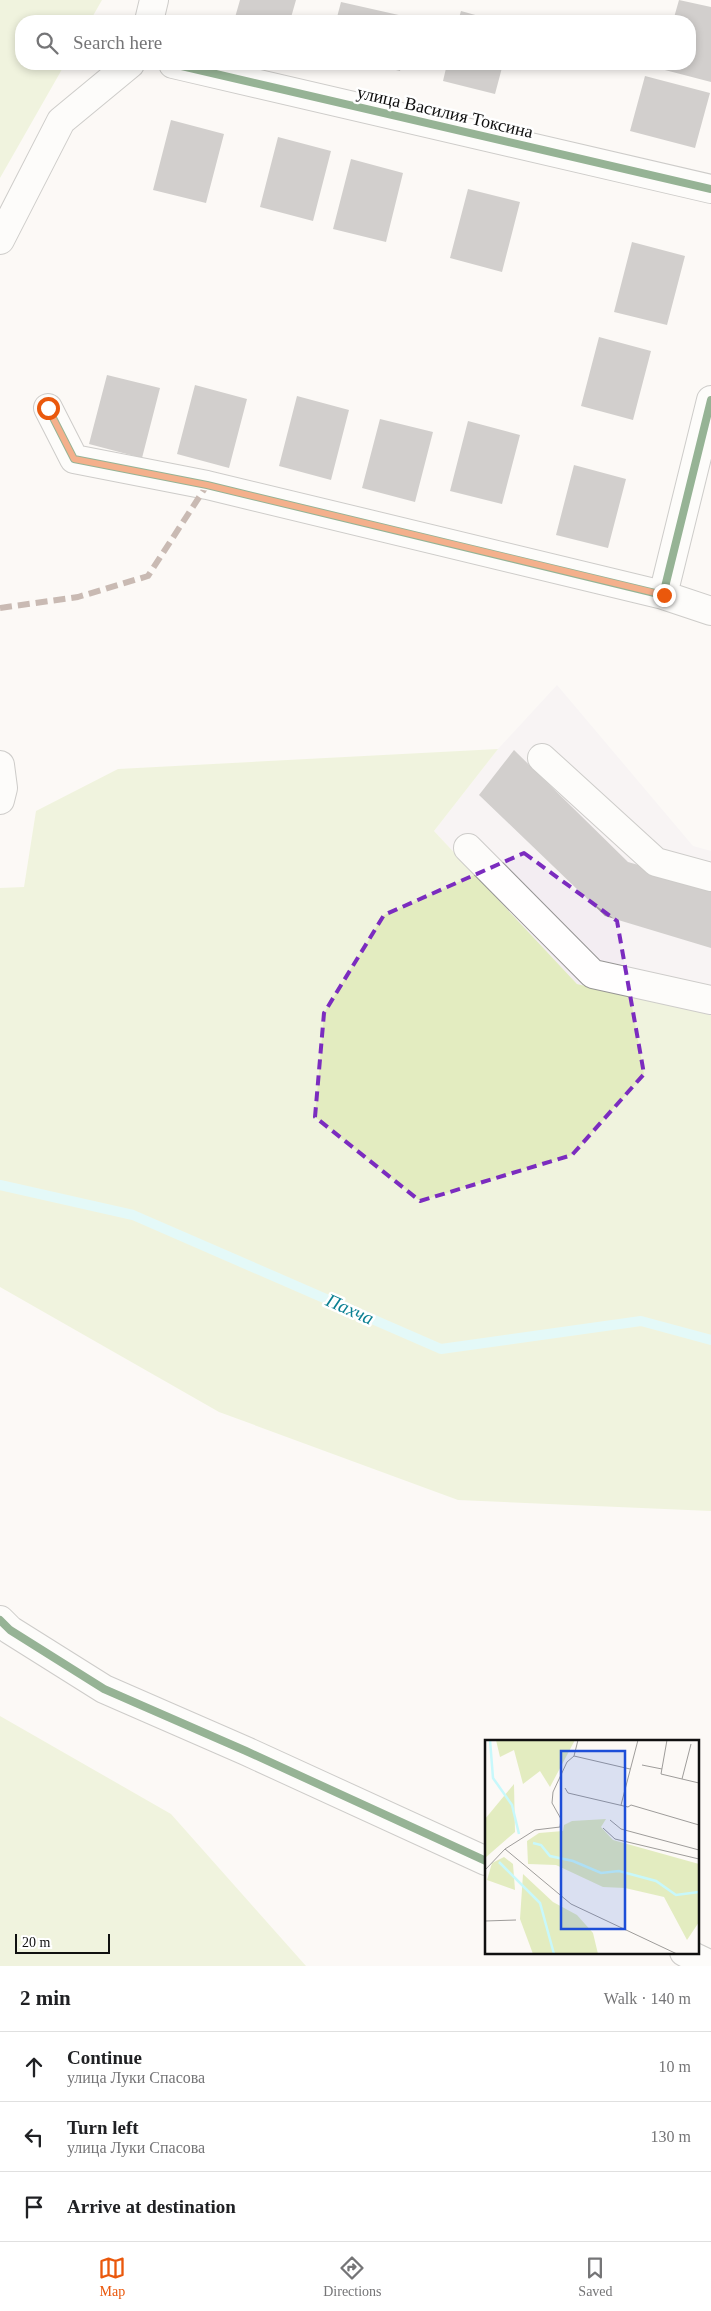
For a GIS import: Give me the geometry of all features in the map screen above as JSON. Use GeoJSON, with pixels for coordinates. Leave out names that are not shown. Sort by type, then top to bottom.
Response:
{"type":"FeatureCollection","features":[{"type":"Feature","properties":{"kind":"street"},"geometry":{"type":"LineString","coordinates":[[150,15],[154,0]]}},
{"type":"Feature","properties":{"kind":"street"},"geometry":{"type":"LineString","coordinates":[[0,240],[60,121],[123,70]]}},
{"type":"Feature","properties":{"kind":"street","name":"улица Василия Токсина"},"geometry":{"type":"LineString","coordinates":[[199,70],[711,189]]}},
{"type":"Feature","properties":{"kind":"street"},"geometry":{"type":"LineString","coordinates":[[664,595],[711,400]]}},
{"type":"Feature","properties":{"kind":"street"},"geometry":{"type":"LineString","coordinates":[[48,408],[74,459],[207,485],[664,595],[711,610]]}},
{"type":"Feature","properties":{"kind":"street"},"geometry":{"type":"LineString","coordinates":[[542,758],[656,862],[711,877]]}},
{"type":"Feature","properties":{"kind":"street"},"geometry":{"type":"LineString","coordinates":[[0,765],[3,788],[0,800]]}},
{"type":"Feature","properties":{"kind":"street"},"geometry":{"type":"LineString","coordinates":[[468,848],[594,974],[711,1000]]}},
{"type":"Feature","properties":{"kind":"street"},"geometry":{"type":"LineString","coordinates":[[0,1620],[10,1630],[104,1689],[246,1751],[485,1861]]}},
{"type":"Feature","properties":{"kind":"street"},"geometry":{"type":"LineString","coordinates":[[688,1954],[711,1965]]}},
{"type":"Feature","properties":{"kind":"highlighted area"},"geometry":{"type":"Polygon","coordinates":[[[524,853],[617,921],[644,1074],[572,1155],[420,1201],[315,1117],[324,1013],[384,915],[524,853]]]}},
{"type":"Feature","properties":{"kind":"shaded area"},"geometry":{"type":"Polygon","coordinates":[[[557,685],[693,846],[711,851],[711,1015],[577,984],[434,831],[498,749],[557,685]]]}},
{"type":"Feature","properties":{"kind":"green space"},"geometry":{"type":"Polygon","coordinates":[[[0,0],[102,0],[93,15],[15,15],[15,70],[62,70],[0,178],[0,0]]]}},
{"type":"Feature","properties":{"kind":"green space"},"geometry":{"type":"Polygon","coordinates":[[[498,749],[434,831],[577,984],[711,1015],[711,1511],[458,1500],[219,1412],[0,1287],[0,888],[24,887],[36,811],[118,769],[498,749]]]}},
{"type":"Feature","properties":{"kind":"green space"},"geometry":{"type":"Polygon","coordinates":[[[0,1716],[171,1814],[306,1966],[0,1966],[0,1716]]]}},
{"type":"Feature","properties":{"kind":"building"},"geometry":{"type":"Polygon","coordinates":[[[240,0],[296,0],[292,15],[236,15],[240,0]]]}},
{"type":"Feature","properties":{"kind":"building"},"geometry":{"type":"Polygon","coordinates":[[[679,0],[711,7],[711,82],[665,70],[696,70],[696,15],[675,15],[679,0]]]}},
{"type":"Feature","properties":{"kind":"building"},"geometry":{"type":"Polygon","coordinates":[[[341,2],[399,15],[338,15],[341,2]]]}},
{"type":"Feature","properties":{"kind":"building"},"geometry":{"type":"Polygon","coordinates":[[[461,11],[475,15],[460,15],[461,11]]]}},
{"type":"Feature","properties":{"kind":"building"},"geometry":{"type":"Polygon","coordinates":[[[446,70],[501,70],[495,94],[443,81],[446,70]]]}},
{"type":"Feature","properties":{"kind":"building"},"geometry":{"type":"Polygon","coordinates":[[[645,76],[710,93],[695,148],[630,131],[645,76]]]}},
{"type":"Feature","properties":{"kind":"building"},"geometry":{"type":"Polygon","coordinates":[[[171,120],[224,134],[206,203],[153,190],[171,120]]]}},
{"type":"Feature","properties":{"kind":"building"},"geometry":{"type":"Polygon","coordinates":[[[278,137],[331,151],[313,221],[260,207],[278,137]]]}},
{"type":"Feature","properties":{"kind":"building"},"geometry":{"type":"Polygon","coordinates":[[[351,159],[403,173],[386,242],[333,229],[351,159]]]}},
{"type":"Feature","properties":{"kind":"building"},"geometry":{"type":"Polygon","coordinates":[[[468,189],[520,202],[502,272],[450,258],[468,189]]]}},
{"type":"Feature","properties":{"kind":"building"},"geometry":{"type":"Polygon","coordinates":[[[632,242],[685,256],[667,325],[614,312],[632,242]]]}},
{"type":"Feature","properties":{"kind":"building"},"geometry":{"type":"Polygon","coordinates":[[[599,337],[651,351],[633,420],[581,406],[599,337]]]}},
{"type":"Feature","properties":{"kind":"building"},"geometry":{"type":"Polygon","coordinates":[[[107,375],[160,388],[142,458],[89,444],[107,375]]]}},
{"type":"Feature","properties":{"kind":"building"},"geometry":{"type":"Polygon","coordinates":[[[195,385],[247,399],[229,468],[177,454],[195,385]]]}},
{"type":"Feature","properties":{"kind":"building"},"geometry":{"type":"Polygon","coordinates":[[[297,396],[349,410],[331,480],[279,466],[297,396]]]}},
{"type":"Feature","properties":{"kind":"building"},"geometry":{"type":"Polygon","coordinates":[[[380,419],[433,432],[415,502],[362,488],[380,419]]]}},
{"type":"Feature","properties":{"kind":"building"},"geometry":{"type":"Polygon","coordinates":[[[468,421],[520,435],[502,504],[450,491],[468,421]]]}},
{"type":"Feature","properties":{"kind":"building"},"geometry":{"type":"Polygon","coordinates":[[[574,465],[626,479],[608,548],[556,535],[574,465]]]}},
{"type":"Feature","properties":{"kind":"building"},"geometry":{"type":"Polygon","coordinates":[[[514,750],[628,862],[711,886],[711,948],[605,916],[479,795],[514,750]]]}},
{"type":"Feature","properties":{"kind":"waterway","name":"Пахча"},"geometry":{"type":"LineString","coordinates":[[0,1185],[133,1215],[441,1349],[641,1321],[711,1340]]}},
{"type":"Feature","properties":{"kind":"marked path"},"geometry":{"type":"LineString","coordinates":[[0,608],[78,597],[148,576],[207,485]]}},
{"type":"Feature","properties":{"kind":"cycle path"},"geometry":{"type":"LineString","coordinates":[[199,70],[711,189]]}},
{"type":"Feature","properties":{"kind":"cycle path"},"geometry":{"type":"LineString","coordinates":[[48,408],[74,459],[207,485],[663,595],[711,400]]}},
{"type":"Feature","properties":{"kind":"cycle path"},"geometry":{"type":"LineString","coordinates":[[0,1620],[10,1630],[104,1689],[246,1751],[485,1861]]}},
{"type":"Feature","properties":{"kind":"route"},"geometry":{"type":"LineString","coordinates":[[48,408],[74,459],[207,485],[664,595]]}}]}
